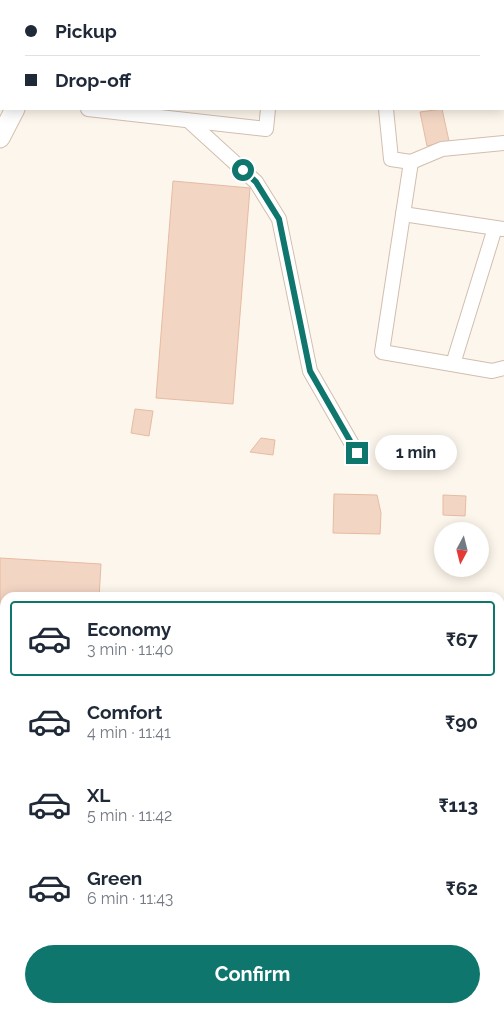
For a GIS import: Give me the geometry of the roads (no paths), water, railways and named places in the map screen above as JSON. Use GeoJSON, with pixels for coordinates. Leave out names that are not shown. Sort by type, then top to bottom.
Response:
{"type":"FeatureCollection","features":[{"type":"Feature","properties":{"kind":"main road"},"geometry":{"type":"LineString","coordinates":[[0,138],[14,110]]}},
{"type":"Feature","properties":{"kind":"street"},"geometry":{"type":"LineString","coordinates":[[96,110],[266,129],[268,110]]}},
{"type":"Feature","properties":{"kind":"street"},"geometry":{"type":"LineString","coordinates":[[386,110],[391,159],[411,162],[442,149],[504,143]]}},
{"type":"Feature","properties":{"kind":"street"},"geometry":{"type":"LineString","coordinates":[[189,121],[256,182],[279,219],[310,371],[357,453]]}},
{"type":"Feature","properties":{"kind":"street"},"geometry":{"type":"LineString","coordinates":[[411,162],[382,352],[492,370],[504,368]]}},
{"type":"Feature","properties":{"kind":"street"},"geometry":{"type":"LineString","coordinates":[[403,214],[500,228],[453,364]]}}]}
